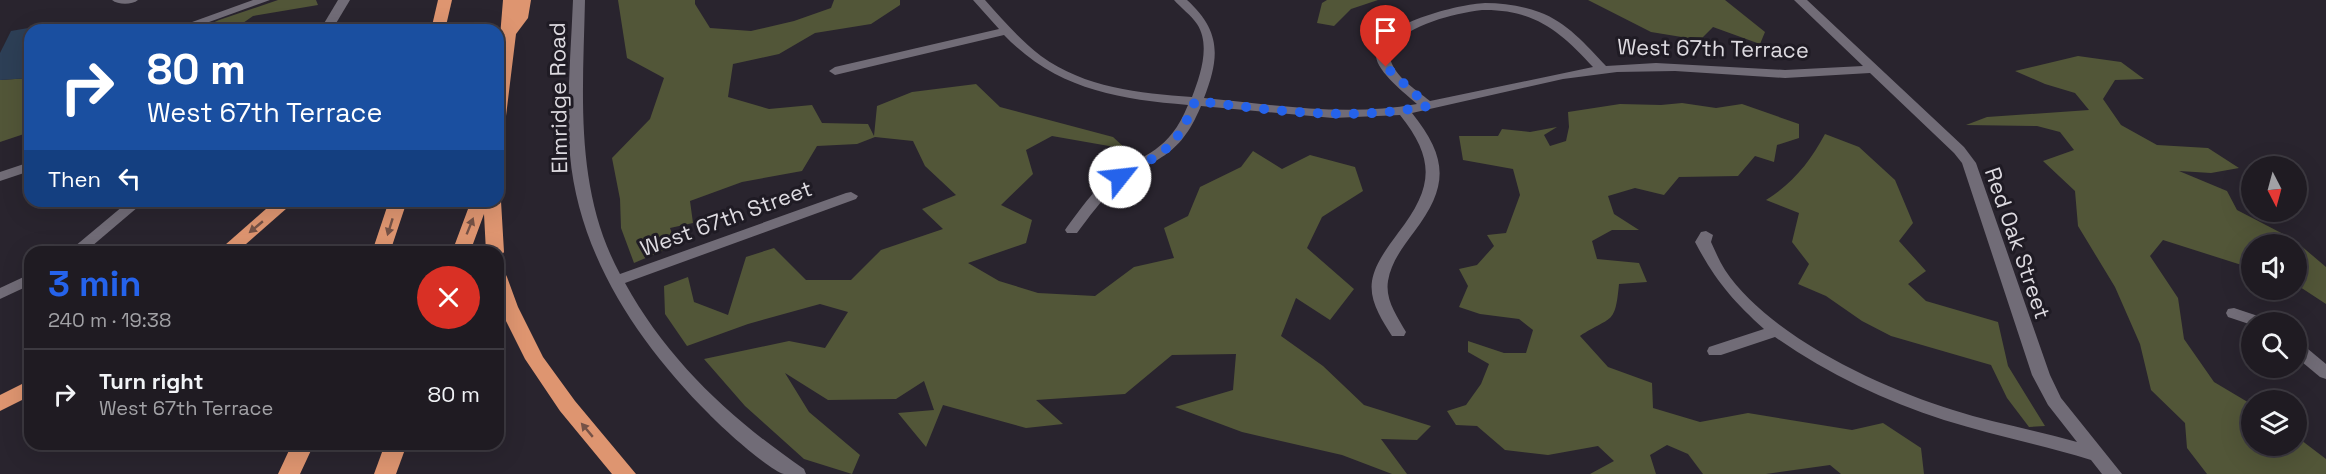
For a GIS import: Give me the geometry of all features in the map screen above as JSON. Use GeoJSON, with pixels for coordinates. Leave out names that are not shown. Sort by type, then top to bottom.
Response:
{"type":"FeatureCollection","features":[{"type":"Feature","properties":{"kind":"highway"},"geometry":{"type":"LineString","coordinates":[[439,24],[445,0]]}},
{"type":"Feature","properties":{"kind":"highway"},"geometry":{"type":"LineString","coordinates":[[504,67],[510,0]]}},
{"type":"Feature","properties":{"kind":"highway"},"geometry":{"type":"LineString","coordinates":[[508,34],[521,18],[524,0]]}},
{"type":"Feature","properties":{"kind":"highway"},"geometry":{"type":"LineString","coordinates":[[233,246],[279,207]]}},
{"type":"Feature","properties":{"kind":"highway"},"geometry":{"type":"LineString","coordinates":[[383,246],[396,207]]}},
{"type":"Feature","properties":{"kind":"highway"},"geometry":{"type":"LineString","coordinates":[[463,246],[478,207]]}},
{"type":"Feature","properties":{"kind":"highway"},"geometry":{"type":"LineString","coordinates":[[492,207],[495,246]]}},
{"type":"Feature","properties":{"kind":"highway"},"geometry":{"type":"LineString","coordinates":[[504,293],[521,337],[548,382],[625,474]]}},
{"type":"Feature","properties":{"kind":"highway"},"geometry":{"type":"LineString","coordinates":[[0,404],[24,390]]}},
{"type":"Feature","properties":{"kind":"highway"},"geometry":{"type":"LineString","coordinates":[[289,474],[300,450]]}},
{"type":"Feature","properties":{"kind":"highway"},"geometry":{"type":"LineString","coordinates":[[385,474],[394,450]]}},
{"type":"Feature","properties":{"kind":"street"},"geometry":{"type":"LineString","coordinates":[[118,0],[132,0]]}},
{"type":"Feature","properties":{"kind":"street"},"geometry":{"type":"LineString","coordinates":[[194,24],[264,0]]}},
{"type":"Feature","properties":{"kind":"street"},"geometry":{"type":"LineString","coordinates":[[330,24],[344,0]]}},
{"type":"Feature","properties":{"kind":"street","name":"Elmridge Road"},"geometry":{"type":"LineString","coordinates":[[579,0],[577,124],[580,175],[587,208],[603,255],[616,282],[638,317],[676,368],[721,417],[768,455],[797,474]]}},
{"type":"Feature","properties":{"kind":"street","name":"West 67th Terrace"},"geometry":{"type":"LineString","coordinates":[[979,0],[1029,54],[1042,64],[1080,82],[1137,95],[1319,114],[1356,115],[1404,111],[1602,69],[1655,66],[1773,74],[1875,69]]}},
{"type":"Feature","properties":{"kind":"street"},"geometry":{"type":"LineString","coordinates":[[1072,230],[1103,191],[1120,177],[1156,157],[1184,130],[1209,63],[1211,49],[1203,25],[1180,0]]}},
{"type":"Feature","properties":{"kind":"street","name":"Red Oak Street"},"geometry":{"type":"LineString","coordinates":[[1800,0],[1959,150],[1969,163],[2041,375],[2054,401],[2113,474]]}},
{"type":"Feature","properties":{"kind":"street"},"geometry":{"type":"LineString","coordinates":[[1428,106],[1386,67],[1382,58],[1385,41],[1398,33],[1466,8],[1517,10],[1551,21],[1562,28],[1602,69]]}},
{"type":"Feature","properties":{"kind":"street"},"geometry":{"type":"LineString","coordinates":[[835,71],[1006,30]]}},
{"type":"Feature","properties":{"kind":"street"},"geometry":{"type":"LineString","coordinates":[[1398,332],[1388,319],[1382,304],[1379,288],[1381,274],[1394,248],[1423,211],[1430,195],[1433,179],[1432,159],[1426,142],[1404,111]]}},
{"type":"Feature","properties":{"kind":"street"},"geometry":{"type":"LineString","coordinates":[[0,177],[24,168]]}},
{"type":"Feature","properties":{"kind":"street","name":"West 67th Street"},"geometry":{"type":"LineString","coordinates":[[616,282],[851,196]]}},
{"type":"Feature","properties":{"kind":"street"},"geometry":{"type":"LineString","coordinates":[[83,246],[131,207]]}},
{"type":"Feature","properties":{"kind":"street"},"geometry":{"type":"LineString","coordinates":[[1706,235],[1703,242],[1710,260],[1724,281],[1743,302],[1777,330],[1820,358],[1861,379],[1939,412],[2095,454]]}},
{"type":"Feature","properties":{"kind":"street"},"geometry":{"type":"LineString","coordinates":[[3,289],[24,281]]}},
{"type":"Feature","properties":{"kind":"street"},"geometry":{"type":"LineString","coordinates":[[2234,312],[2241,315]]}},
{"type":"Feature","properties":{"kind":"street"},"geometry":{"type":"LineString","coordinates":[[1714,351],[1777,330]]}},
{"type":"Feature","properties":{"kind":"street"},"geometry":{"type":"LineString","coordinates":[[2307,357],[2326,373]]}},
{"type":"Feature","properties":{"kind":"green space"},"geometry":{"type":"Polygon","coordinates":[[[278,0],[316,0],[318,5],[253,16],[242,24],[210,24],[278,0]]]}},
{"type":"Feature","properties":{"kind":"green space"},"geometry":{"type":"Polygon","coordinates":[[[618,0],[695,0],[695,4],[710,28],[751,31],[794,21],[831,8],[834,0],[900,0],[900,5],[871,24],[815,33],[779,54],[733,64],[728,97],[769,109],[812,105],[822,123],[868,124],[874,136],[877,106],[912,92],[976,84],[1000,107],[1113,137],[1126,149],[1052,136],[1026,150],[1033,174],[1001,205],[1032,220],[1026,243],[968,263],[999,281],[1038,293],[1095,296],[1134,267],[1174,258],[1164,228],[1188,216],[1200,187],[1241,167],[1253,151],[1282,169],[1310,155],[1355,167],[1363,191],[1322,217],[1307,248],[1354,289],[1330,320],[1296,298],[1281,336],[1323,366],[1364,405],[1431,426],[1417,440],[1381,439],[1407,474],[1392,474],[1342,455],[1242,432],[1175,407],[1233,390],[1236,354],[1172,355],[1125,394],[1036,400],[1063,424],[1026,428],[943,405],[926,447],[898,413],[934,410],[924,381],[896,399],[828,400],[785,373],[809,412],[860,455],[852,474],[804,459],[745,406],[704,359],[789,341],[825,348],[848,312],[820,304],[748,324],[687,346],[665,314],[664,286],[688,277],[694,302],[728,315],[746,257],[774,248],[806,280],[851,280],[881,250],[943,229],[922,209],[956,195],[925,166],[913,141],[875,137],[857,144],[817,146],[802,171],[742,182],[690,201],[693,223],[670,228],[676,245],[634,263],[621,228],[620,199],[612,158],[650,119],[664,78],[627,58],[618,0]]]}},
{"type":"Feature","properties":{"kind":"green space"},"geometry":{"type":"Polygon","coordinates":[[[1327,0],[1378,0],[1351,9],[1334,26],[1317,23],[1322,3],[1327,0]]]}},
{"type":"Feature","properties":{"kind":"green space"},"geometry":{"type":"Polygon","coordinates":[[[1588,0],[1725,0],[1765,32],[1760,44],[1713,27],[1700,40],[1651,32],[1588,0]]]}},
{"type":"Feature","properties":{"kind":"green space"},"geometry":{"type":"Polygon","coordinates":[[[149,22],[152,24],[103,24],[149,22]]]}},
{"type":"Feature","properties":{"kind":"green space"},"geometry":{"type":"Polygon","coordinates":[[[2078,56],[2121,62],[2144,79],[2115,80],[2103,99],[2121,125],[2157,145],[2208,148],[2239,168],[2211,173],[2179,171],[2227,191],[2237,210],[2241,212],[2241,222],[2260,222],[2283,234],[2241,234],[2241,265],[2163,240],[2150,256],[2178,298],[2184,339],[2214,382],[2241,398],[2241,456],[2307,456],[2307,445],[2326,459],[2326,474],[2207,474],[2187,448],[2185,423],[2151,390],[2140,344],[2115,287],[2078,226],[2075,191],[2043,161],[2074,150],[2060,132],[2037,126],[1966,125],[1987,117],[2089,110],[2075,93],[2045,84],[2015,71],[2078,56]]]}},
{"type":"Feature","properties":{"kind":"green space"},"geometry":{"type":"Polygon","coordinates":[[[24,78],[24,134],[0,142],[0,80],[24,78]]]}},
{"type":"Feature","properties":{"kind":"green space"},"geometry":{"type":"Polygon","coordinates":[[[1682,103],[1716,108],[1742,104],[1799,124],[1799,138],[1777,145],[1774,162],[1755,156],[1738,176],[1679,177],[1664,195],[1635,188],[1608,196],[1614,214],[1639,230],[1612,230],[1592,241],[1597,259],[1639,263],[1647,282],[1619,284],[1616,307],[1610,318],[1580,336],[1608,367],[1652,383],[1653,408],[1700,422],[1748,413],[1852,430],[1883,423],[1921,448],[1924,474],[1841,474],[1830,465],[1766,474],[1703,474],[1688,454],[1667,445],[1650,455],[1656,474],[1590,474],[1614,461],[1598,446],[1548,455],[1505,450],[1477,426],[1456,425],[1447,411],[1466,405],[1481,384],[1489,364],[1468,352],[1468,341],[1504,353],[1526,353],[1533,330],[1519,319],[1480,314],[1459,307],[1468,286],[1459,269],[1477,265],[1494,246],[1487,235],[1506,233],[1520,195],[1513,169],[1463,160],[1459,136],[1498,136],[1502,129],[1530,132],[1557,127],[1544,135],[1550,146],[1566,141],[1569,127],[1568,112],[1620,104],[1682,103]]]}},
{"type":"Feature","properties":{"kind":"green space"},"geometry":{"type":"Polygon","coordinates":[[[1825,134],[1859,147],[1895,180],[1913,223],[1899,241],[1926,271],[1908,284],[1926,301],[1998,322],[2008,366],[2045,426],[2029,427],[2007,398],[1991,365],[1891,336],[1862,321],[1826,296],[1798,284],[1809,264],[1792,242],[1799,213],[1766,200],[1800,171],[1825,134]]]}},
{"type":"Feature","properties":{"kind":"green space"},"geometry":{"type":"Polygon","coordinates":[[[2307,251],[2326,267],[2326,304],[2307,292],[2307,251]]]}},
{"type":"Feature","properties":{"kind":"water"},"geometry":{"type":"Polygon","coordinates":[[[24,29],[24,78],[0,80],[0,53],[11,31],[24,29]]]}},
{"type":"Feature","properties":{"kind":"route"},"geometry":{"type":"LineString","coordinates":[[1120,177],[1156,157],[1172,144],[1184,130],[1195,101],[1336,115],[1404,111],[1428,106],[1386,67]]}}]}
